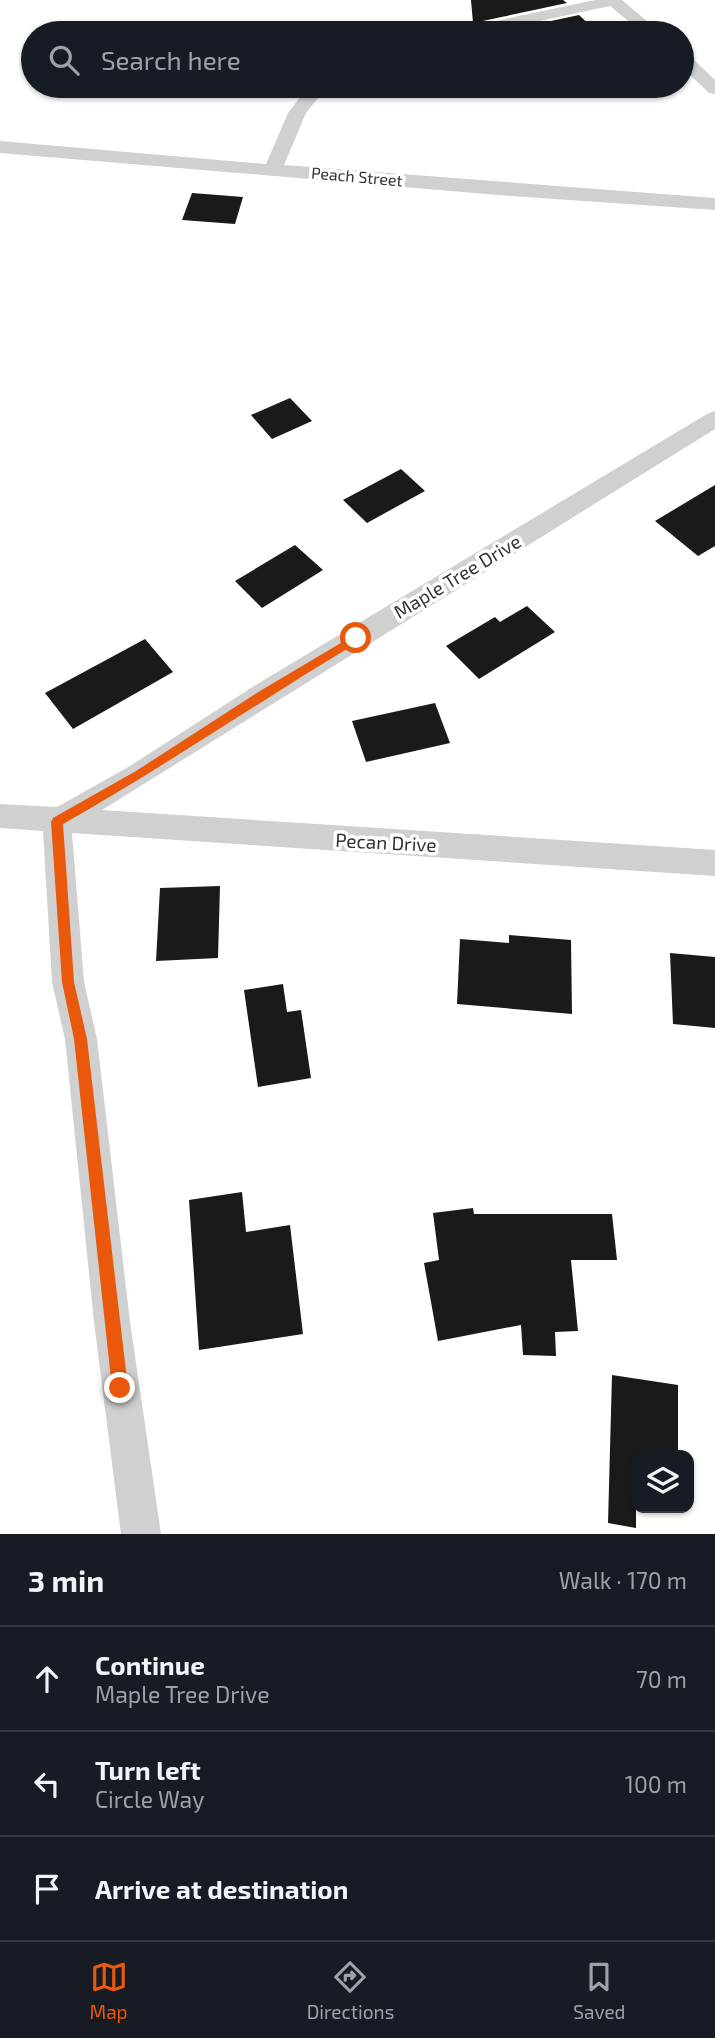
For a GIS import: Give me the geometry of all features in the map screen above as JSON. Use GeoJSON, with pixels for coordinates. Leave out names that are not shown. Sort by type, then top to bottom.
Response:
{"type":"FeatureCollection","features":[{"type":"Feature","properties":{"kind":"street"},"geometry":{"type":"LineString","coordinates":[[518,21],[612,1],[638,21]]}},
{"type":"Feature","properties":{"kind":"street"},"geometry":{"type":"LineString","coordinates":[[694,69],[715,89]]}},
{"type":"Feature","properties":{"kind":"street"},"geometry":{"type":"LineString","coordinates":[[274,168],[297,111],[305,98]]}},
{"type":"Feature","properties":{"kind":"street","name":"Peach Street"},"geometry":{"type":"LineString","coordinates":[[0,147],[511,190],[715,204]]}},
{"type":"Feature","properties":{"kind":"street","name":"Maple Tree Drive"},"geometry":{"type":"LineString","coordinates":[[57,822],[141,774],[264,694],[715,419]]}},
{"type":"Feature","properties":{"kind":"street","name":"Pecan Drive"},"geometry":{"type":"LineString","coordinates":[[0,816],[57,822],[715,863]]}},
{"type":"Feature","properties":{"kind":"street"},"geometry":{"type":"LineString","coordinates":[[57,822],[68,982],[81,1039],[112,1322],[141,1534]]}},
{"type":"Feature","properties":{"kind":"building"},"geometry":{"type":"Polygon","coordinates":[[[471,0],[563,0],[567,3],[482,21],[473,21],[471,0]]]}},
{"type":"Feature","properties":{"kind":"building"},"geometry":{"type":"Polygon","coordinates":[[[579,15],[585,21],[551,21],[579,15]]]}},
{"type":"Feature","properties":{"kind":"building"},"geometry":{"type":"Polygon","coordinates":[[[192,193],[243,197],[235,224],[182,220],[192,193]]]}},
{"type":"Feature","properties":{"kind":"building"},"geometry":{"type":"Polygon","coordinates":[[[290,398],[312,421],[272,439],[251,415],[290,398]]]}},
{"type":"Feature","properties":{"kind":"building"},"geometry":{"type":"Polygon","coordinates":[[[401,469],[425,491],[367,523],[343,500],[401,469]]]}},
{"type":"Feature","properties":{"kind":"building"},"geometry":{"type":"Polygon","coordinates":[[[715,485],[715,546],[698,556],[655,521],[715,485]]]}},
{"type":"Feature","properties":{"kind":"building"},"geometry":{"type":"Polygon","coordinates":[[[295,545],[323,570],[262,608],[235,581],[295,545]]]}},
{"type":"Feature","properties":{"kind":"building"},"geometry":{"type":"Polygon","coordinates":[[[527,606],[555,632],[479,679],[446,646],[495,617],[500,622],[527,606]]]}},
{"type":"Feature","properties":{"kind":"building"},"geometry":{"type":"Polygon","coordinates":[[[145,639],[173,672],[73,729],[45,693],[145,639]]]}},
{"type":"Feature","properties":{"kind":"building"},"geometry":{"type":"Polygon","coordinates":[[[435,703],[450,743],[366,762],[352,721],[435,703]]]}},
{"type":"Feature","properties":{"kind":"building"},"geometry":{"type":"Polygon","coordinates":[[[220,886],[218,958],[156,961],[160,888],[220,886]]]}},
{"type":"Feature","properties":{"kind":"building"},"geometry":{"type":"Polygon","coordinates":[[[509,935],[571,940],[572,1014],[457,1004],[460,939],[509,943],[509,935]]]}},
{"type":"Feature","properties":{"kind":"building"},"geometry":{"type":"Polygon","coordinates":[[[670,953],[715,957],[715,1028],[673,1024],[670,953]]]}},
{"type":"Feature","properties":{"kind":"building"},"geometry":{"type":"Polygon","coordinates":[[[283,984],[287,1012],[301,1010],[311,1078],[258,1087],[244,990],[283,984]]]}},
{"type":"Feature","properties":{"kind":"building"},"geometry":{"type":"Polygon","coordinates":[[[242,1192],[246,1232],[290,1225],[303,1334],[199,1350],[189,1200],[242,1192]]]}},
{"type":"Feature","properties":{"kind":"building"},"geometry":{"type":"Polygon","coordinates":[[[473,1208],[474,1214],[612,1214],[617,1260],[571,1260],[578,1331],[555,1332],[556,1356],[523,1355],[521,1325],[438,1341],[424,1263],[439,1260],[433,1213],[473,1208]]]}},
{"type":"Feature","properties":{"kind":"building"},"geometry":{"type":"Polygon","coordinates":[[[612,1375],[678,1385],[678,1450],[631,1450],[631,1513],[636,1513],[636,1528],[608,1523],[612,1375]]]}},
{"type":"Feature","properties":{"kind":"route"},"geometry":{"type":"LineString","coordinates":[[120,1388],[81,1039],[68,982],[57,822],[141,774],[356,638]]}}]}
